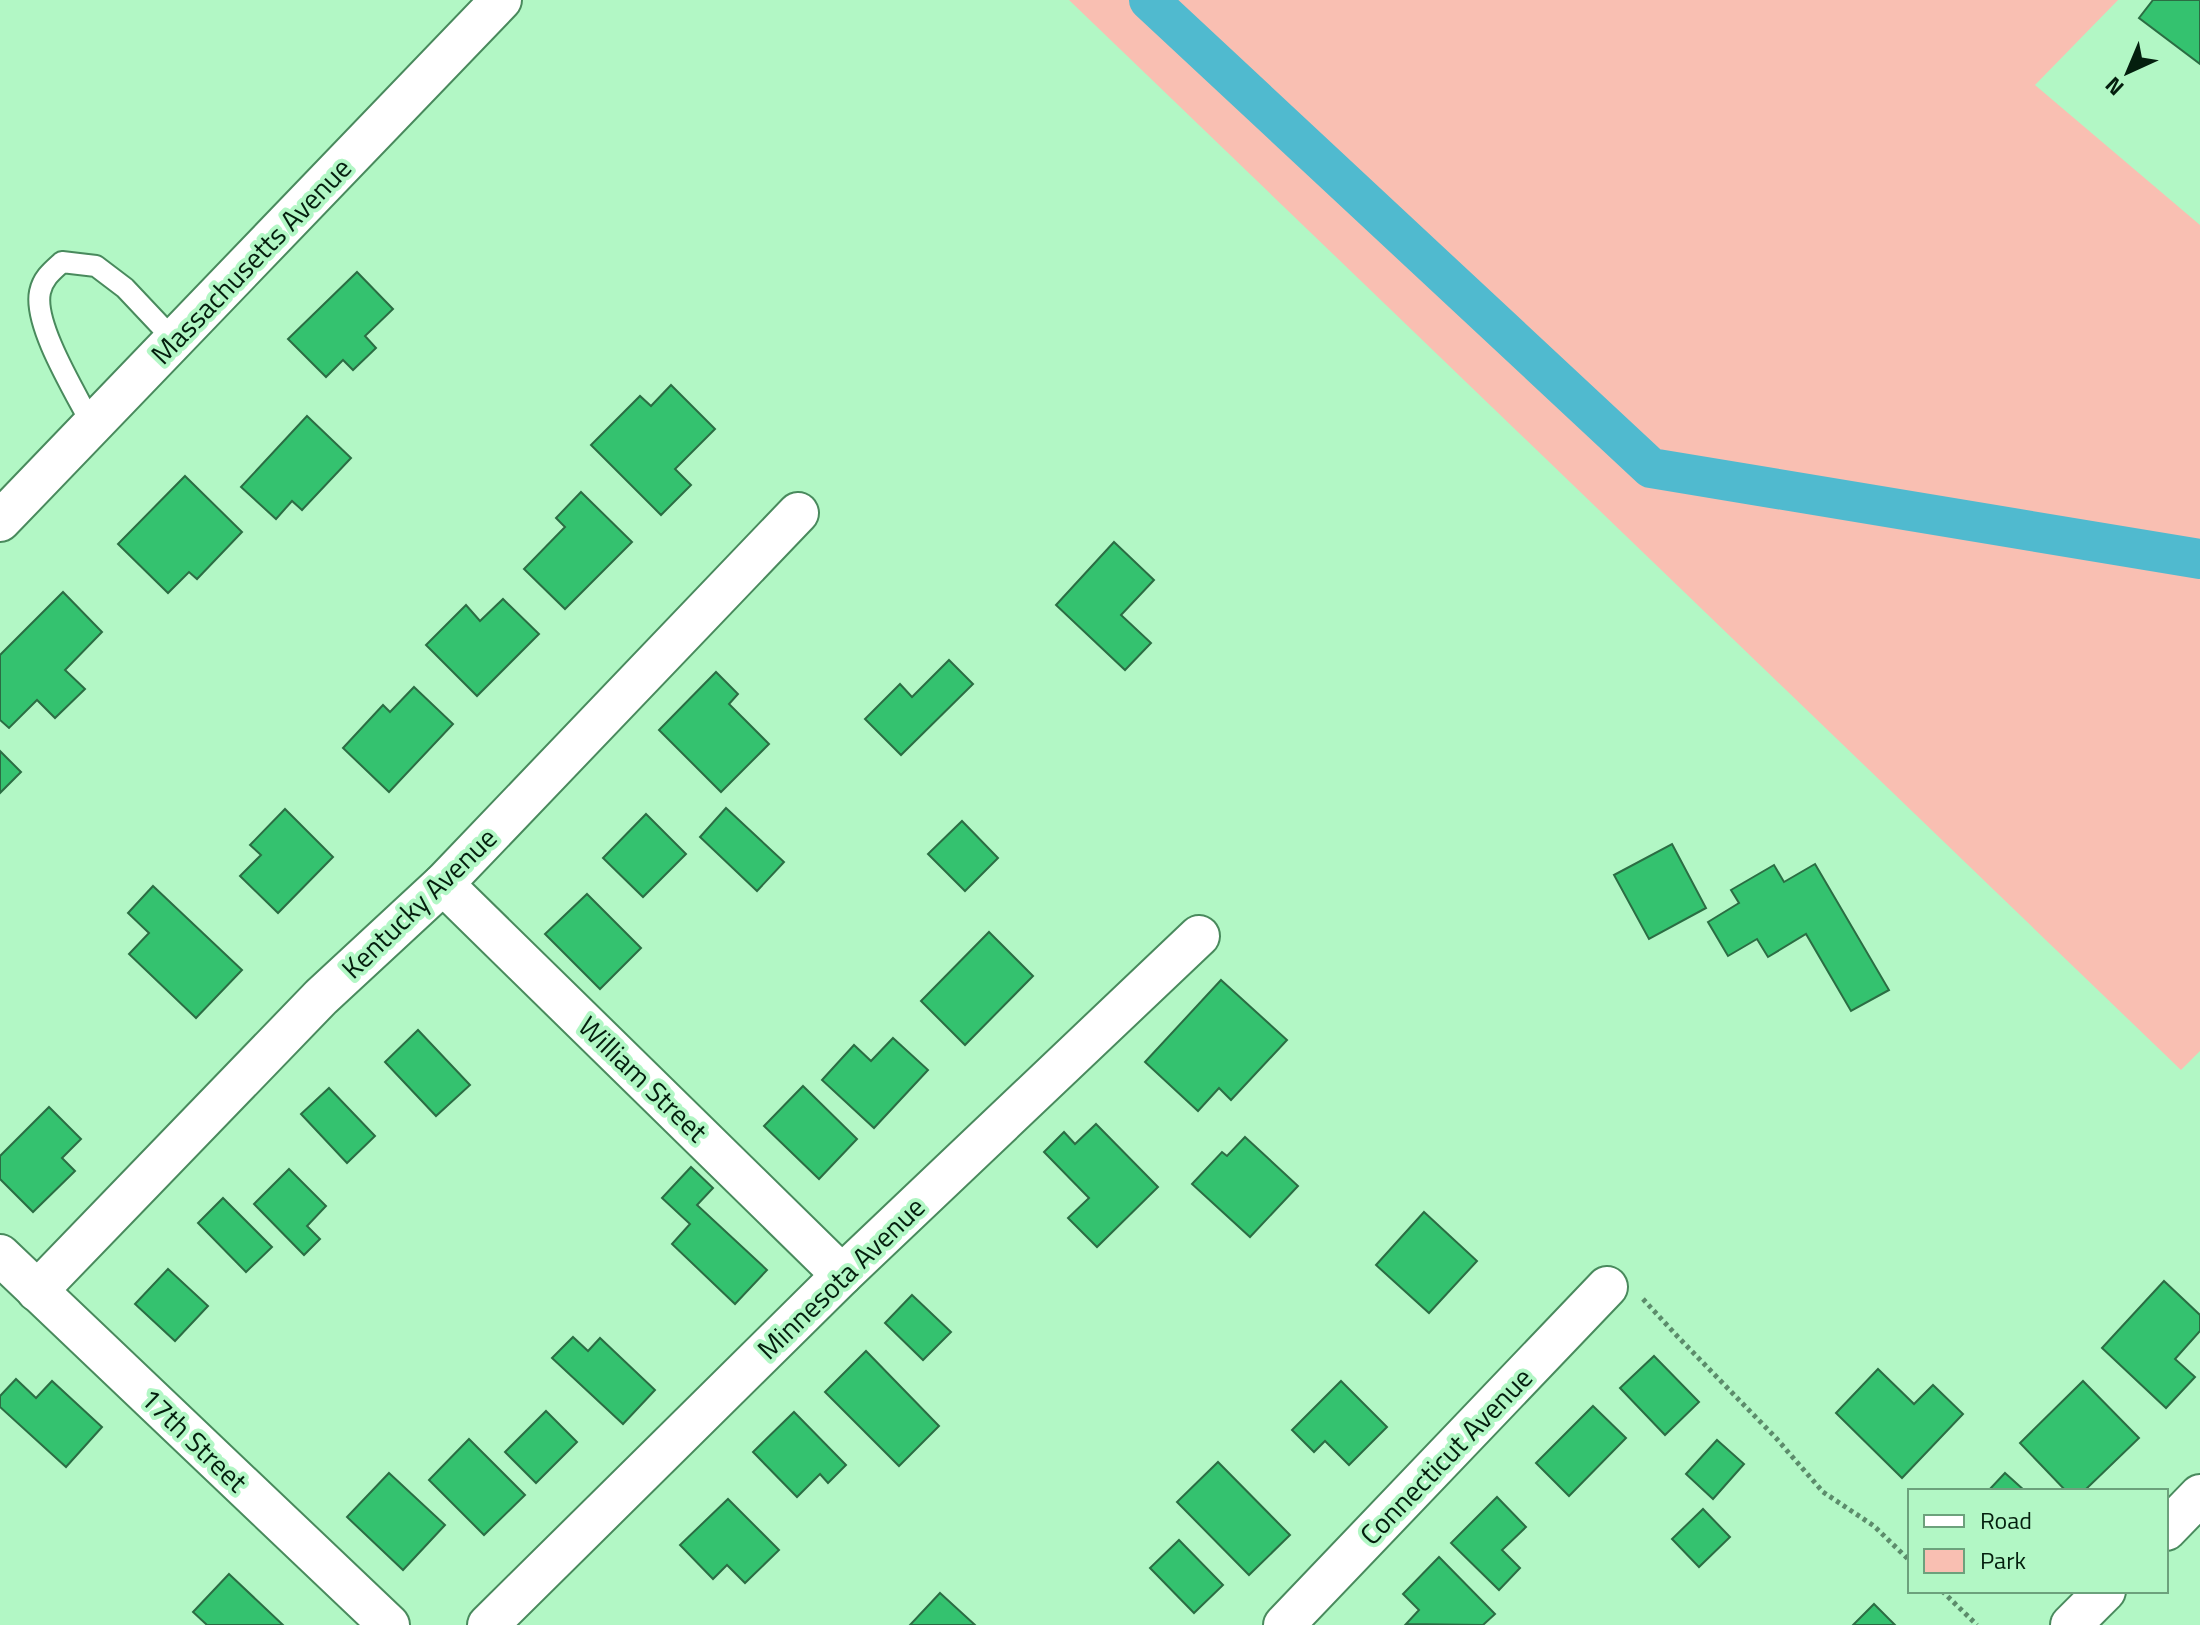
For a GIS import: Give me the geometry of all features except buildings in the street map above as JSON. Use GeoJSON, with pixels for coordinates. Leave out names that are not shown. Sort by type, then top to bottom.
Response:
{"type":"FeatureCollection","features":[{"type":"Feature","properties":{"kind":"street","name":"Massachusetts Avenue"},"geometry":{"type":"LineString","coordinates":[[0,521],[501,0]]}},
{"type":"Feature","properties":{"kind":"street","name":"Kentucky Avenue"},"geometry":{"type":"LineString","coordinates":[[37,1291],[321,997],[443,884],[798,513]]}},
{"type":"Feature","properties":{"kind":"street","name":"William Street"},"geometry":{"type":"LineString","coordinates":[[443,884],[842,1275]]}},
{"type":"Feature","properties":{"kind":"street","name":"Minnesota Avenue"},"geometry":{"type":"LineString","coordinates":[[488,1625],[842,1275],[1199,936]]}},
{"type":"Feature","properties":{"kind":"street","name":"17th Street"},"geometry":{"type":"LineString","coordinates":[[0,1255],[389,1625]]}},
{"type":"Feature","properties":{"kind":"street","name":"Connecticut Avenue"},"geometry":{"type":"LineString","coordinates":[[1284,1625],[1607,1287]]}},
{"type":"Feature","properties":{"kind":"street"},"geometry":{"type":"LineString","coordinates":[[2168,1528],[2200,1495]]}},
{"type":"Feature","properties":{"kind":"street"},"geometry":{"type":"LineString","coordinates":[[2071,1625],[2103,1593]]}},
{"type":"Feature","properties":{"kind":"lane"},"geometry":{"type":"LineString","coordinates":[[92,425],[43,322],[39,293],[46,276],[62,262],[96,266],[125,288],[174,340]]}},
{"type":"Feature","properties":{"kind":"path"},"geometry":{"type":"LineString","coordinates":[[1607,1287],[1639,1293],[1823,1492],[1874,1526],[1908,1559]]}},
{"type":"Feature","properties":{"kind":"path"},"geometry":{"type":"LineString","coordinates":[[1944,1593],[1977,1625]]}},
{"type":"Feature","properties":{"kind":"green space"},"geometry":{"type":"Polygon","coordinates":[[[1069,0],[2118,0],[2035,85],[2200,225],[2200,1051],[2181,1070],[1069,0]]]}},
{"type":"Feature","properties":{"kind":"waterway"},"geometry":{"type":"LineString","coordinates":[[1149,0],[1651,468],[2200,559]]}}]}
